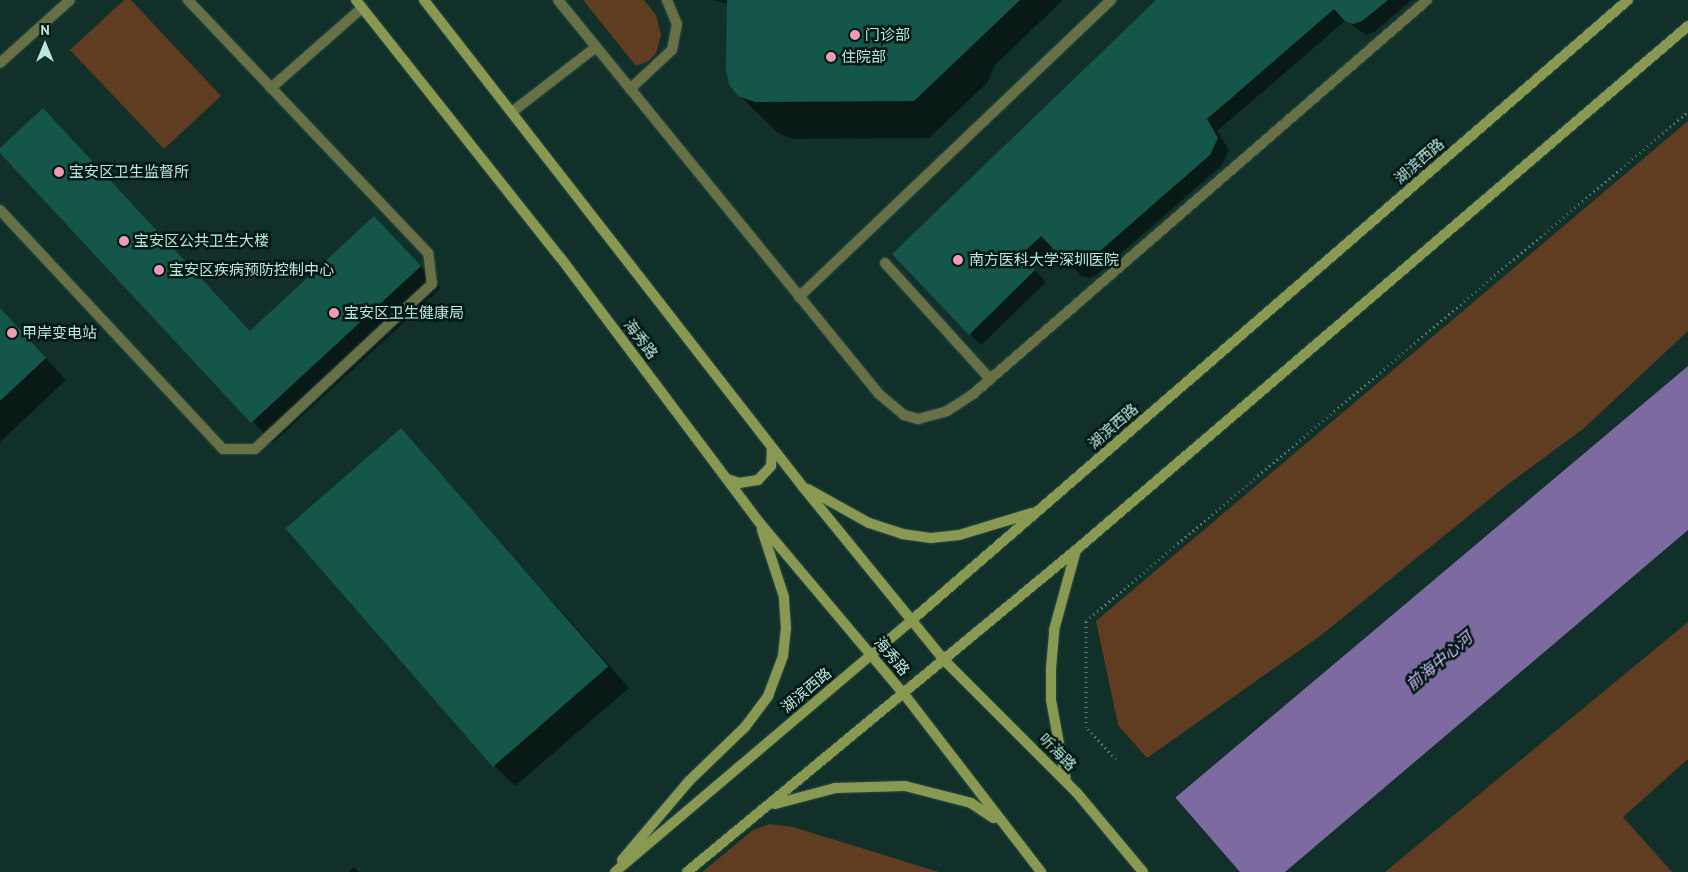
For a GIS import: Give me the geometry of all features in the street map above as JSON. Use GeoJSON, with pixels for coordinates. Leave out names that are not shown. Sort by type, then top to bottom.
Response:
{"type":"FeatureCollection","features":[{"type":"Feature","properties":{"kind":"main road"},"geometry":{"type":"LineString","coordinates":[[424,0],[803,487],[944,660]]}},
{"type":"Feature","properties":{"kind":"main road","name":"湖滨西路"},"geometry":{"type":"LineString","coordinates":[[613,872],[912,620],[1628,0]]}},
{"type":"Feature","properties":{"kind":"main road","name":"海秀路"},"geometry":{"type":"LineString","coordinates":[[359,4],[554,249],[759,522],[904,694]]}},
{"type":"Feature","properties":{"kind":"main road"},"geometry":{"type":"LineString","coordinates":[[688,872],[1076,550],[1688,26]]}},
{"type":"Feature","properties":{"kind":"main road"},"geometry":{"type":"LineString","coordinates":[[723,474],[739,483],[758,480],[771,466],[774,457],[771,445]]}},
{"type":"Feature","properties":{"kind":"main road"},"geometry":{"type":"LineString","coordinates":[[803,487],[869,523],[902,534],[931,538],[959,535],[1038,510]]}},
{"type":"Feature","properties":{"kind":"main road"},"geometry":{"type":"LineString","coordinates":[[613,872],[689,781],[745,727],[768,696],[782,656],[786,628],[784,597],[759,522]]}},
{"type":"Feature","properties":{"kind":"main road"},"geometry":{"type":"LineString","coordinates":[[1066,782],[1051,700],[1051,668],[1054,630],[1076,550]]}},
{"type":"Feature","properties":{"kind":"main road","name":"听海路"},"geometry":{"type":"LineString","coordinates":[[944,660],[1066,782],[1143,872]]}},
{"type":"Feature","properties":{"kind":"main road"},"geometry":{"type":"LineString","coordinates":[[904,694],[1000,822],[1041,872]]}},
{"type":"Feature","properties":{"kind":"main road"},"geometry":{"type":"LineString","coordinates":[[767,807],[835,788],[905,786],[971,803],[1000,822]]}},
{"type":"Feature","properties":{"kind":"lane"},"geometry":{"type":"LineString","coordinates":[[0,63],[70,0]]}},
{"type":"Feature","properties":{"kind":"lane"},"geometry":{"type":"LineString","coordinates":[[0,210],[223,449],[254,449],[432,284],[428,253],[188,0]]}},
{"type":"Feature","properties":{"kind":"lane"},"geometry":{"type":"LineString","coordinates":[[558,0],[879,394],[904,415],[918,419],[947,411],[990,379],[1427,0]]}},
{"type":"Feature","properties":{"kind":"lane"},"geometry":{"type":"LineString","coordinates":[[630,89],[672,50],[677,24],[667,0]]}},
{"type":"Feature","properties":{"kind":"lane"},"geometry":{"type":"LineString","coordinates":[[799,297],[1111,0]]}},
{"type":"Feature","properties":{"kind":"lane"},"geometry":{"type":"LineString","coordinates":[[271,88],[359,4]]}},
{"type":"Feature","properties":{"kind":"lane"},"geometry":{"type":"LineString","coordinates":[[512,112],[596,47]]}},
{"type":"Feature","properties":{"kind":"lane"},"geometry":{"type":"LineString","coordinates":[[885,263],[990,379]]}},
{"type":"Feature","properties":{"kind":"path"},"geometry":{"type":"LineString","coordinates":[[1116,759],[1086,727],[1086,621],[1688,112]]}},
{"type":"Feature","properties":{"kind":"shaded area"},"geometry":{"type":"Polygon","coordinates":[[[124,0],[131,0],[221,96],[164,149],[70,50],[124,0]]]}},
{"type":"Feature","properties":{"kind":"shaded area"},"geometry":{"type":"Polygon","coordinates":[[[583,0],[644,0],[656,15],[661,35],[656,53],[649,61],[636,66],[583,0]]]}},
{"type":"Feature","properties":{"kind":"shaded area"},"geometry":{"type":"Polygon","coordinates":[[[1688,121],[1688,331],[1583,429],[1507,485],[1320,636],[1147,758],[1118,725],[1096,621],[1688,121]]]}},
{"type":"Feature","properties":{"kind":"shaded area"},"geometry":{"type":"Polygon","coordinates":[[[1688,622],[1688,759],[1623,817],[1672,872],[1385,872],[1688,622]]]}},
{"type":"Feature","properties":{"kind":"shaded area"},"geometry":{"type":"Polygon","coordinates":[[[769,824],[793,827],[939,872],[702,872],[753,830],[769,824]]]}},
{"type":"Feature","properties":{"kind":"water","name":"前海中心河"},"geometry":{"type":"Polygon","coordinates":[[[1688,366],[1688,530],[1285,872],[1087,872],[1688,366]]]}},
{"type":"Feature","properties":{"kind":"pier"},"geometry":{"type":"Polygon","coordinates":[[[1174,796],[1240,872],[1085,872],[1086,870],[1174,796]]]}},
{"type":"Feature","properties":{"kind":"building","name":"门诊部"},"geometry":{"type":"Polygon","coordinates":[[[727,0],[1020,0],[914,101],[755,102],[738,96],[729,84],[726,70],[727,0]]]}},
{"type":"Feature","properties":{"kind":"building"},"geometry":{"type":"Polygon","coordinates":[[[1156,0],[1388,0],[1362,21],[1353,24],[1345,21],[1334,9],[1207,119],[1218,138],[1210,155],[1085,264],[1077,267],[1069,265],[1041,236],[1021,255],[1035,270],[969,335],[892,254],[1156,0]]]}},
{"type":"Feature","properties":{"kind":"building","name":"宝安区公共卫生大楼"},"geometry":{"type":"Polygon","coordinates":[[[43,108],[250,331],[374,216],[421,266],[251,423],[0,153],[0,148],[43,108]]]}},
{"type":"Feature","properties":{"kind":"building","name":"甲岸变电站"},"geometry":{"type":"Polygon","coordinates":[[[0,308],[46,358],[0,401],[0,308]]]}},
{"type":"Feature","properties":{"kind":"building"},"geometry":{"type":"Polygon","coordinates":[[[401,428],[608,666],[493,767],[286,528],[401,428]]]}},
{"type":"Feature","properties":{"kind":"place","name":"门诊部"},"geometry":{"type":"Point","coordinates":[855,35]}},
{"type":"Feature","properties":{"kind":"place","name":"住院部"},"geometry":{"type":"Point","coordinates":[831,57]}},
{"type":"Feature","properties":{"kind":"place","name":"宝安区卫生监督所"},"geometry":{"type":"Point","coordinates":[59,172]}},
{"type":"Feature","properties":{"kind":"place","name":"宝安区公共卫生大楼"},"geometry":{"type":"Point","coordinates":[124,241]}},
{"type":"Feature","properties":{"kind":"place","name":"南方医科大学深圳医院"},"geometry":{"type":"Point","coordinates":[958,260]}},
{"type":"Feature","properties":{"kind":"place","name":"宝安区疾病预防控制中心"},"geometry":{"type":"Point","coordinates":[159,270]}},
{"type":"Feature","properties":{"kind":"place","name":"宝安区卫生健康局"},"geometry":{"type":"Point","coordinates":[334,313]}},
{"type":"Feature","properties":{"kind":"place","name":"甲岸变电站"},"geometry":{"type":"Point","coordinates":[12,333]}}]}
